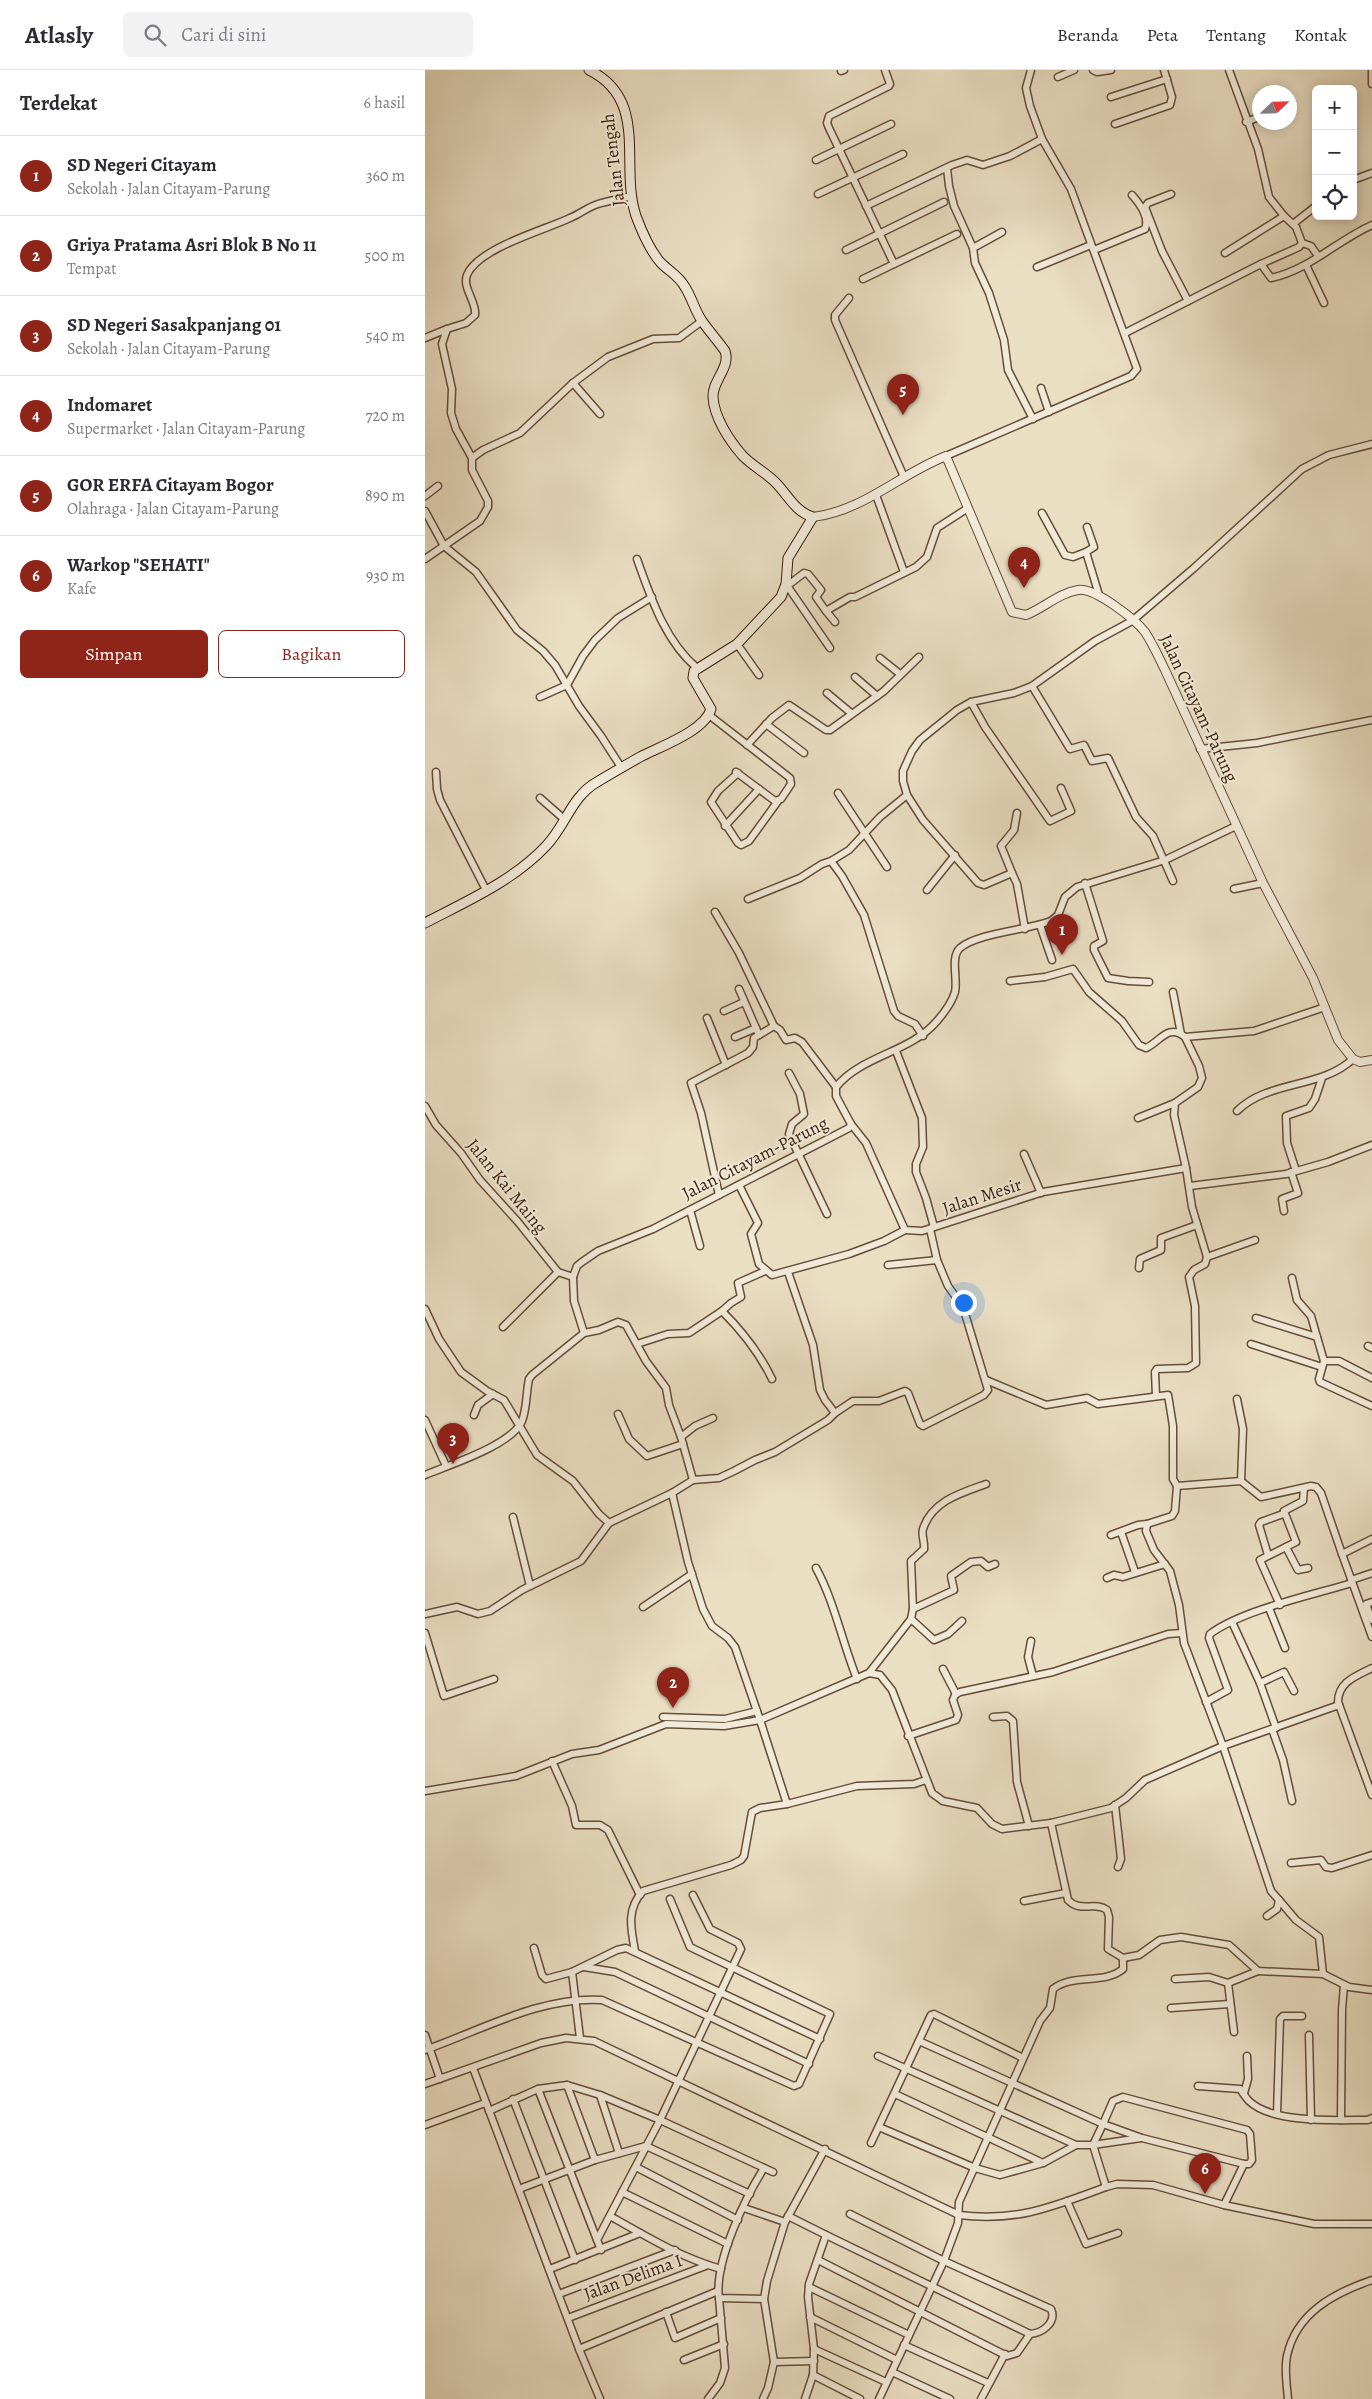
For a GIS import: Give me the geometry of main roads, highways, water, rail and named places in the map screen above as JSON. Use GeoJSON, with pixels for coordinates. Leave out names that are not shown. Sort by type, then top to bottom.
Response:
{"type":"FeatureCollection","features":[{"type":"Feature","properties":{"kind":"main road","name":"Jalan Tengah"},"geometry":{"type":"LineString","coordinates":[[425,923],[487,890],[542,851],[554,837],[583,792],[621,767],[678,739],[709,715],[710,707],[693,678],[697,668],[737,644],[781,597],[786,585],[789,558],[813,517],[795,506],[777,484],[743,455],[721,422],[713,405],[713,390],[727,357],[725,351],[702,321],[685,287],[653,252],[639,224],[631,196],[628,129],[622,100],[611,86],[589,70]]}},
{"type":"Feature","properties":{"kind":"place","name":"GOR ERFA Citayam Bogor"},"geometry":{"type":"Point","coordinates":[903,415]}},
{"type":"Feature","properties":{"kind":"place","name":"Indomaret"},"geometry":{"type":"Point","coordinates":[1024,588]}},
{"type":"Feature","properties":{"kind":"place","name":"SD Negeri Citayam"},"geometry":{"type":"Point","coordinates":[1062,955]}},
{"type":"Feature","properties":{"kind":"place","name":"SD Negeri Sasakpanjang 01"},"geometry":{"type":"Point","coordinates":[453,1464]}},
{"type":"Feature","properties":{"kind":"place","name":"Griya Pratama Asri Blok B No 11"},"geometry":{"type":"Point","coordinates":[673,1708]}},
{"type":"Feature","properties":{"kind":"place","name":"Warkop \"SEHATI\""},"geometry":{"type":"Point","coordinates":[1205,2194]}}]}
